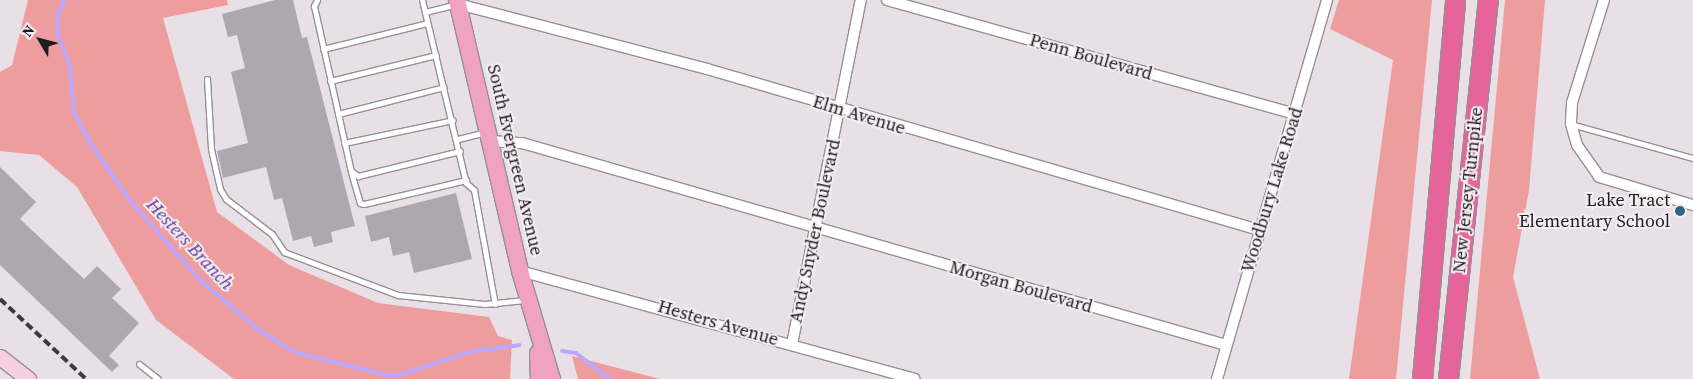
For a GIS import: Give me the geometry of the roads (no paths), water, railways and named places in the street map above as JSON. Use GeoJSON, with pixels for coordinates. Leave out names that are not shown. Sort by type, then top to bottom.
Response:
{"type":"FeatureCollection","features":[{"type":"Feature","properties":{"kind":"highway","name":"New Jersey Turnpike"},"geometry":{"type":"LineString","coordinates":[[1422,379],[1455,0]]}},
{"type":"Feature","properties":{"kind":"highway","name":"New Jersey Turnpike"},"geometry":{"type":"LineString","coordinates":[[1448,379],[1488,0]]}},
{"type":"Feature","properties":{"kind":"main road","name":"South Evergreen Avenue"},"geometry":{"type":"LineString","coordinates":[[457,2],[490,136],[520,271],[552,379]]}},
{"type":"Feature","properties":{"kind":"main road","name":"South Evergreen Avenue"},"geometry":{"type":"LineString","coordinates":[[536,328],[539,379]]}},
{"type":"Feature","properties":{"kind":"street","name":"Andy Snyder Boulevard"},"geometry":{"type":"LineString","coordinates":[[792,344],[817,229],[861,0]]}},
{"type":"Feature","properties":{"kind":"street","name":"Penn Boulevard"},"geometry":{"type":"LineString","coordinates":[[887,0],[1295,114]]}},
{"type":"Feature","properties":{"kind":"street","name":"Woodbury Lake Road"},"geometry":{"type":"LineString","coordinates":[[1217,379],[1327,0]]}},
{"type":"Feature","properties":{"kind":"street"},"geometry":{"type":"LineString","coordinates":[[1604,0],[1572,102],[1571,124],[1577,145],[1599,177],[1693,205]]}},
{"type":"Feature","properties":{"kind":"street","name":"Elm Avenue"},"geometry":{"type":"LineString","coordinates":[[457,2],[716,72],[839,111],[1259,230]]}},
{"type":"Feature","properties":{"kind":"street","name":"Morgan Boulevard"},"geometry":{"type":"LineString","coordinates":[[490,136],[522,143],[1226,345]]}},
{"type":"Feature","properties":{"kind":"street","name":"Hesters Avenue"},"geometry":{"type":"LineString","coordinates":[[520,271],[915,379]]}},
{"type":"Feature","properties":{"kind":"street"},"geometry":{"type":"LineString","coordinates":[[0,357],[28,379]]}},
{"type":"Feature","properties":{"kind":"lane"},"geometry":{"type":"LineString","coordinates":[[317,0],[314,6],[323,49],[350,171],[360,203],[364,204],[466,180]]}},
{"type":"Feature","properties":{"kind":"lane"},"geometry":{"type":"LineString","coordinates":[[422,0],[458,139],[466,180],[474,190],[495,304]]}},
{"type":"Feature","properties":{"kind":"lane"},"geometry":{"type":"LineString","coordinates":[[425,12],[457,2]]}},
{"type":"Feature","properties":{"kind":"lane"},"geometry":{"type":"LineString","coordinates":[[323,49],[427,22]]}},
{"type":"Feature","properties":{"kind":"lane"},"geometry":{"type":"LineString","coordinates":[[330,81],[436,55]]}},
{"type":"Feature","properties":{"kind":"lane"},"geometry":{"type":"LineString","coordinates":[[207,79],[211,149],[220,189],[226,199],[272,234],[284,252],[323,270],[398,295],[495,304],[528,300]]}},
{"type":"Feature","properties":{"kind":"lane"},"geometry":{"type":"LineString","coordinates":[[338,114],[444,88]]}},
{"type":"Feature","properties":{"kind":"lane"},"geometry":{"type":"LineString","coordinates":[[344,143],[453,120]]}},
{"type":"Feature","properties":{"kind":"lane"},"geometry":{"type":"LineString","coordinates":[[1571,124],[1693,158]]}},
{"type":"Feature","properties":{"kind":"lane"},"geometry":{"type":"LineString","coordinates":[[458,139],[490,136]]}},
{"type":"Feature","properties":{"kind":"lane"},"geometry":{"type":"LineString","coordinates":[[350,171],[358,176],[460,151]]}},
{"type":"Feature","properties":{"kind":"lane"},"geometry":{"type":"LineString","coordinates":[[139,364],[158,379]]}},
{"type":"Feature","properties":{"kind":"waterway","name":"Hesters Branch"},"geometry":{"type":"LineString","coordinates":[[65,0],[58,14],[58,35],[70,67],[74,112],[90,143],[130,201],[202,282],[259,330],[294,352],[386,375],[399,375],[470,352],[520,345]]}},
{"type":"Feature","properties":{"kind":"waterway","name":"Hesters Branch"},"geometry":{"type":"LineString","coordinates":[[562,351],[576,353],[610,379]]}},
{"type":"Feature","properties":{"kind":"railway"},"geometry":{"type":"LineString","coordinates":[[0,299],[86,379]]}},
{"type":"Feature","properties":{"kind":"place","name":"Lake Tract Elementary School"},"geometry":{"type":"Point","coordinates":[1680,211]}}]}
